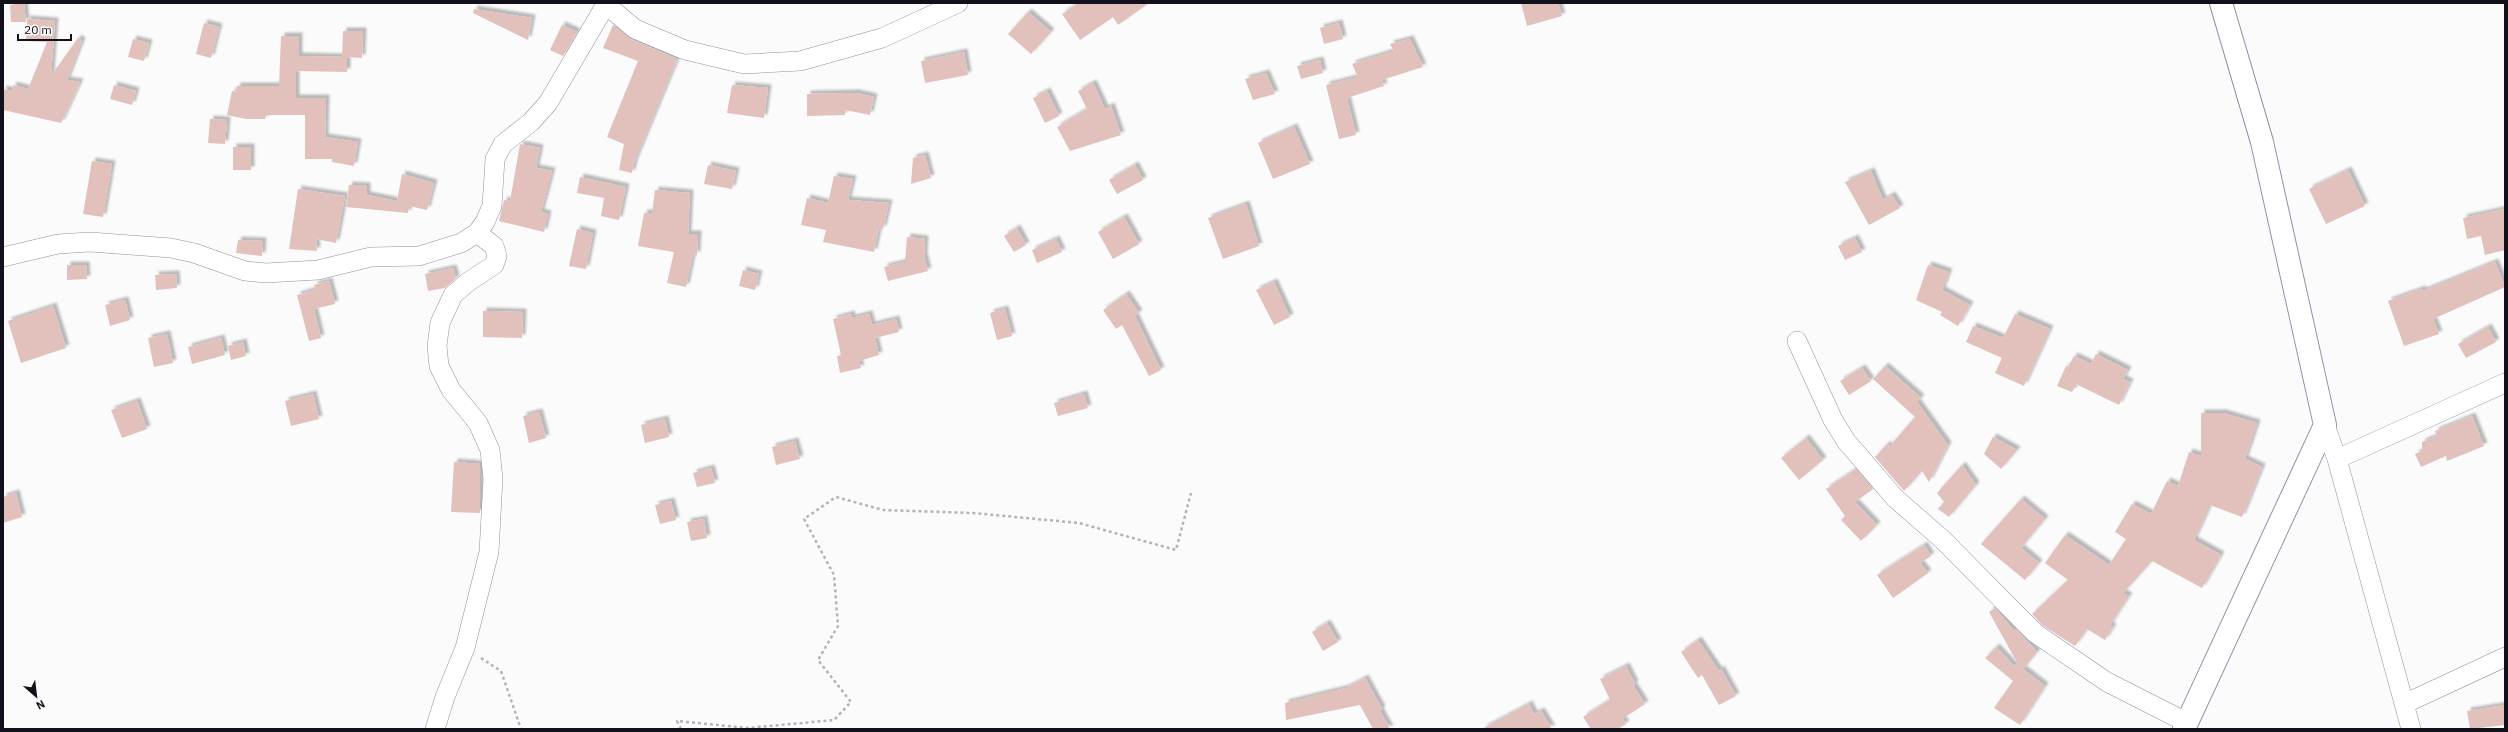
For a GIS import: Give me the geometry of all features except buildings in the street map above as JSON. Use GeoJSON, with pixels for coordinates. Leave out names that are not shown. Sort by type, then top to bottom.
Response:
{"type":"FeatureCollection","features":[{"type":"Feature","properties":{"kind":"street"},"geometry":{"type":"LineString","coordinates":[[3,257],[58,244],[90,242],[172,248],[194,253],[245,271],[266,273],[318,270],[371,257],[419,256],[461,244],[477,233],[485,222],[492,206],[495,159],[503,144],[531,122],[548,103],[605,4],[635,29],[685,50],[744,64],[800,61],[882,38],[958,3]]}},
{"type":"Feature","properties":{"kind":"street"},"geometry":{"type":"LineString","coordinates":[[2221,3],[2258,133],[2325,425],[2337,459],[2411,729]]}},
{"type":"Feature","properties":{"kind":"street"},"geometry":{"type":"LineString","coordinates":[[435,729],[445,697],[465,648],[489,552],[493,479],[490,450],[478,423],[451,390],[439,366],[437,346],[440,323],[453,295],[468,282],[494,265],[496,260],[497,256],[494,246],[477,233]]}},
{"type":"Feature","properties":{"kind":"street"},"geometry":{"type":"LineString","coordinates":[[1797,341],[1833,420],[1846,441],[1895,498],[1942,539],[2035,633],[2107,682],[2185,726],[2325,425]]}},
{"type":"Feature","properties":{"kind":"street"},"geometry":{"type":"LineString","coordinates":[[2337,459],[2505,383]]}},
{"type":"Feature","properties":{"kind":"street"},"geometry":{"type":"LineString","coordinates":[[2404,704],[2505,657]]}},
{"type":"Feature","properties":{"kind":"path"},"geometry":{"type":"LineString","coordinates":[[681,729],[677,721],[748,728],[834,720],[851,702],[818,660],[838,626],[834,575],[804,519],[836,497],[882,510],[973,514],[1079,524],[1176,550],[1191,492]]}},
{"type":"Feature","properties":{"kind":"path"},"geometry":{"type":"LineString","coordinates":[[465,648],[502,671],[521,729]]}}]}
